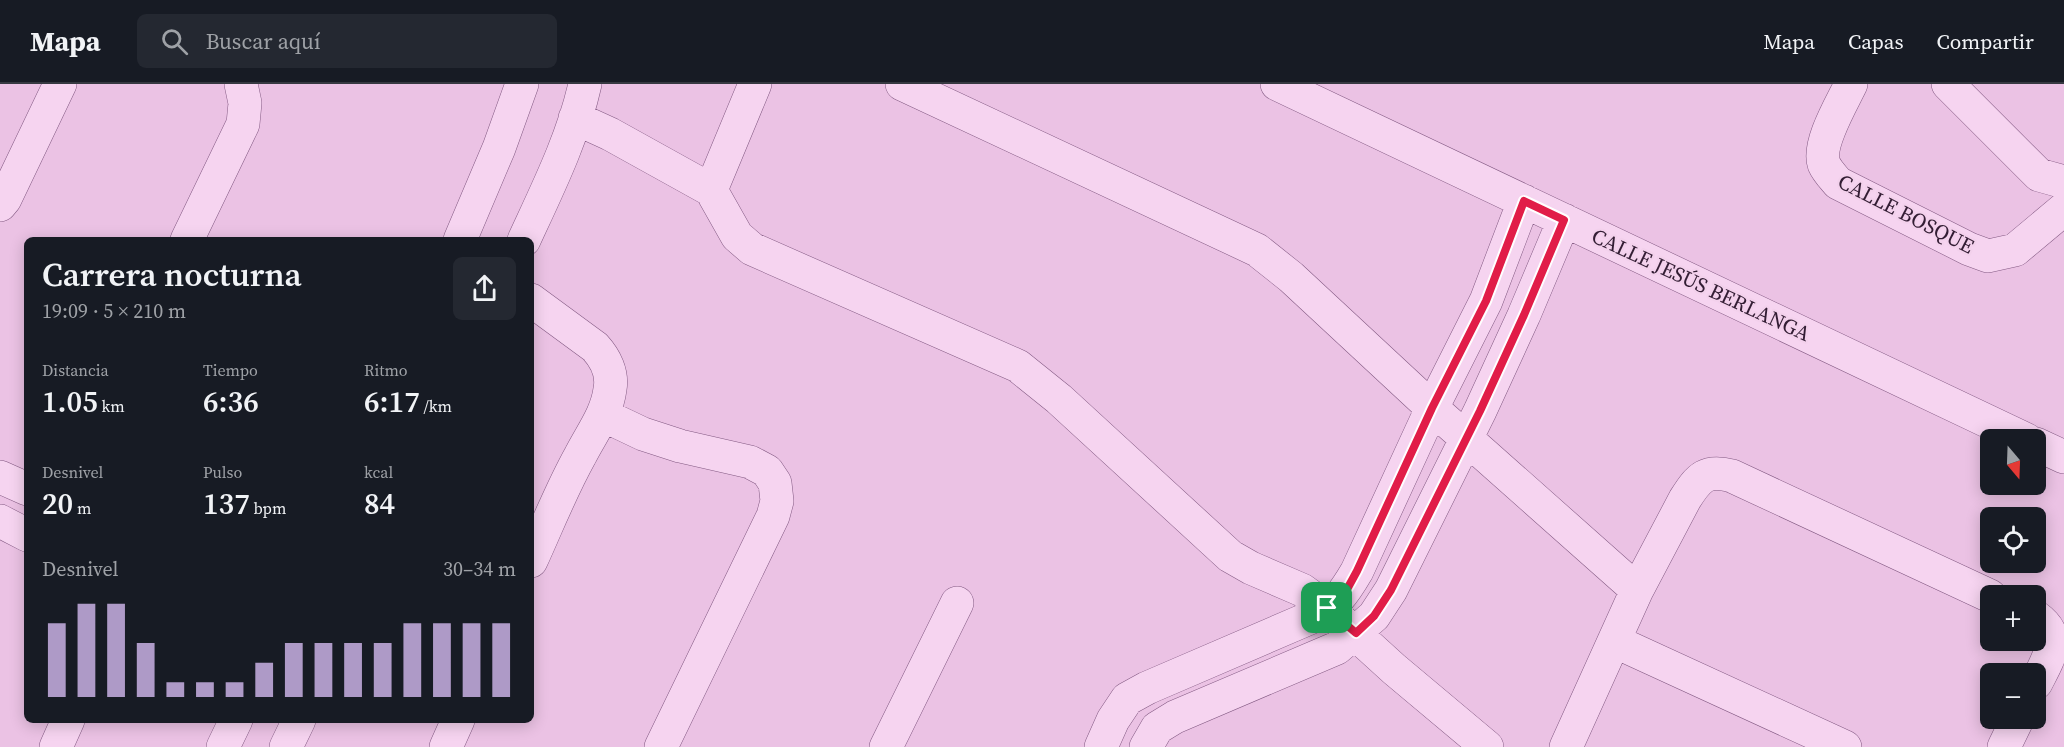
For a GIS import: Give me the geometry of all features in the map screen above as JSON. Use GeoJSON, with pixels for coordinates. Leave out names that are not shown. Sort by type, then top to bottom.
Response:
{"type":"FeatureCollection","features":[{"type":"Feature","properties":{"kind":"street"},"geometry":{"type":"LineString","coordinates":[[0,205],[5,199],[60,84]]}},
{"type":"Feature","properties":{"kind":"street"},"geometry":{"type":"LineString","coordinates":[[188,237],[243,124],[245,103],[241,84]]}},
{"type":"Feature","properties":{"kind":"street"},"geometry":{"type":"LineString","coordinates":[[461,237],[499,148],[522,84]]}},
{"type":"Feature","properties":{"kind":"street"},"geometry":{"type":"LineString","coordinates":[[525,237],[546,193],[575,118],[585,84]]}},
{"type":"Feature","properties":{"kind":"street"},"geometry":{"type":"LineString","coordinates":[[711,190],[755,84]]}},
{"type":"Feature","properties":{"kind":"street"},"geometry":{"type":"LineString","coordinates":[[902,84],[1257,250],[1291,277],[1432,408],[1636,590]]}},
{"type":"Feature","properties":{"kind":"street","name":"CALLE JESÚS BERLANGA"},"geometry":{"type":"LineString","coordinates":[[1277,84],[2004,429]]}},
{"type":"Feature","properties":{"kind":"street","name":"CALLE BOSQUE"},"geometry":{"type":"LineString","coordinates":[[1851,84],[1823,146],[1824,163],[1830,175],[1838,183],[1969,249],[1988,256],[2015,250],[2059,224]]}},
{"type":"Feature","properties":{"kind":"street"},"geometry":{"type":"LineString","coordinates":[[1948,84],[2052,178],[2059,224]]}},
{"type":"Feature","properties":{"kind":"street"},"geometry":{"type":"LineString","coordinates":[[575,118],[610,134],[711,190],[737,236],[752,249],[1018,366],[1059,399],[1230,556],[1302,590],[1327,608],[1394,669],[1487,747]]}},
{"type":"Feature","properties":{"kind":"street"},"geometry":{"type":"LineString","coordinates":[[1101,747],[1113,720],[1127,699],[1147,688],[1312,617],[1345,593],[1432,408],[1486,301],[1524,201]]}},
{"type":"Feature","properties":{"kind":"street"},"geometry":{"type":"LineString","coordinates":[[1146,747],[1157,728],[1176,717],[1337,648],[1374,616],[1391,590],[1467,438],[1524,315],[1564,220]]}},
{"type":"Feature","properties":{"kind":"street"},"geometry":{"type":"LineString","coordinates":[[534,302],[595,347],[602,355],[610,377],[610,389],[603,415],[579,457],[534,554]]}},
{"type":"Feature","properties":{"kind":"street"},"geometry":{"type":"LineString","coordinates":[[603,415],[643,434],[680,446],[750,462],[767,471],[775,483],[777,501],[773,516],[661,747]]}},
{"type":"Feature","properties":{"kind":"street"},"geometry":{"type":"LineString","coordinates":[[2046,449],[2064,457]]}},
{"type":"Feature","properties":{"kind":"street"},"geometry":{"type":"LineString","coordinates":[[1566,747],[1636,590],[1694,485],[1704,475],[1718,472],[1732,476],[1980,591]]}},
{"type":"Feature","properties":{"kind":"street"},"geometry":{"type":"LineString","coordinates":[[0,477],[24,488]]}},
{"type":"Feature","properties":{"kind":"street"},"geometry":{"type":"LineString","coordinates":[[0,521],[24,533]]}},
{"type":"Feature","properties":{"kind":"street"},"geometry":{"type":"LineString","coordinates":[[886,747],[957,603]]}},
{"type":"Feature","properties":{"kind":"street"},"geometry":{"type":"LineString","coordinates":[[2046,626],[2052,644],[2046,663]]}},
{"type":"Feature","properties":{"kind":"street"},"geometry":{"type":"LineString","coordinates":[[1614,641],[1845,747]]}},
{"type":"Feature","properties":{"kind":"street"},"geometry":{"type":"LineString","coordinates":[[56,747],[68,723]]}},
{"type":"Feature","properties":{"kind":"street"},"geometry":{"type":"LineString","coordinates":[[223,747],[235,723]]}},
{"type":"Feature","properties":{"kind":"street"},"geometry":{"type":"LineString","coordinates":[[446,747],[457,723]]}},
{"type":"Feature","properties":{"kind":"street"},"geometry":{"type":"LineString","coordinates":[[2004,747],[2013,729]]}},
{"type":"Feature","properties":{"kind":"route"},"geometry":{"type":"LineString","coordinates":[[1524,201],[1564,220],[1480,411],[1391,590],[1374,616],[1356,633],[1327,608],[1345,593],[1357,571],[1432,408],[1486,301],[1524,201]]}}]}
